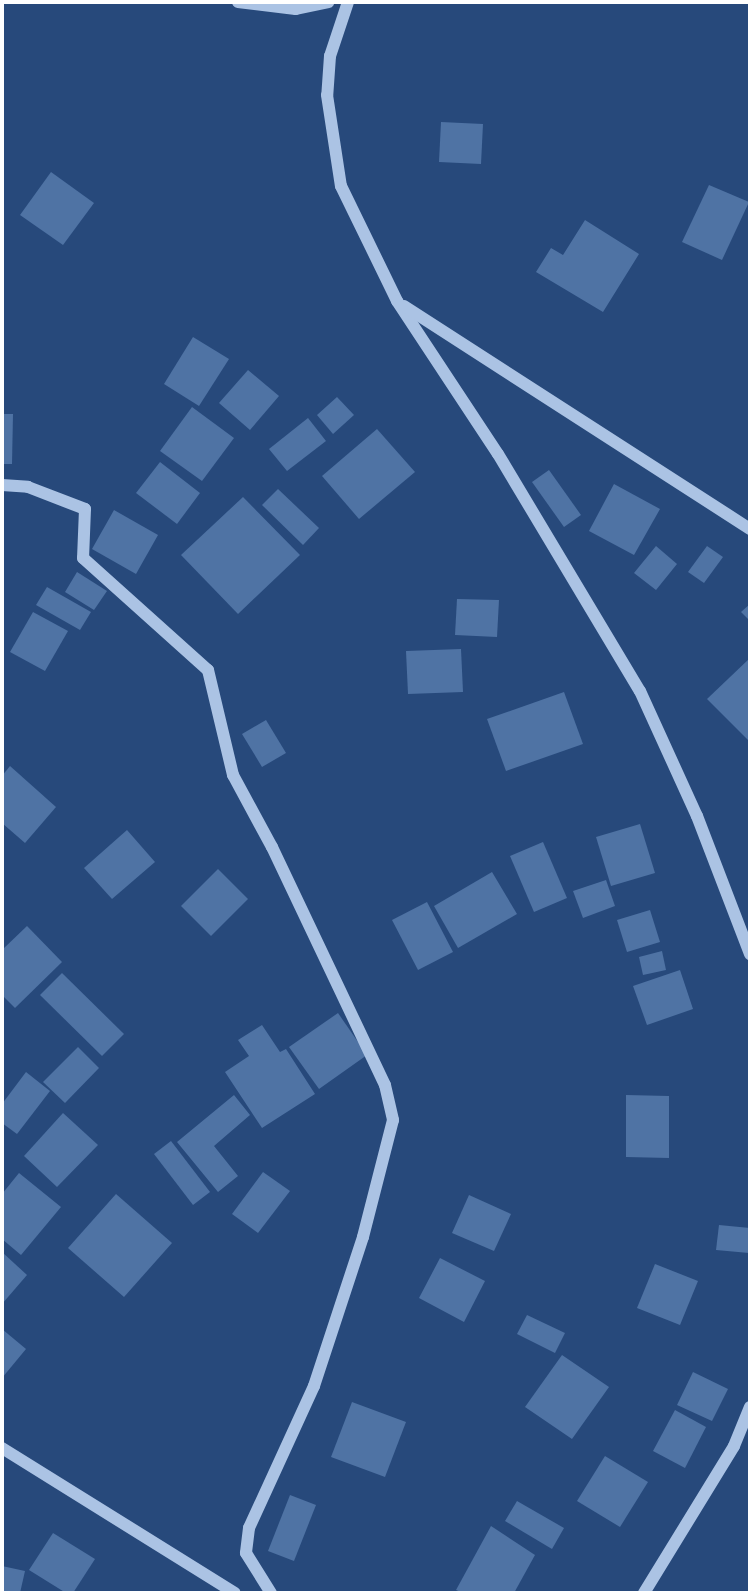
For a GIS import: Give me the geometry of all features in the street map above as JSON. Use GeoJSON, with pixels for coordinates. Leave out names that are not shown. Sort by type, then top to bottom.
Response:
{"type":"FeatureCollection","features":[{"type":"Feature","properties":{"kind":"street"},"geometry":{"type":"LineString","coordinates":[[237,2],[296,9],[328,2]]}},
{"type":"Feature","properties":{"kind":"street"},"geometry":{"type":"LineString","coordinates":[[348,2],[330,56],[327,95],[341,186],[397,301],[498,454],[640,691],[697,816],[750,954]]}},
{"type":"Feature","properties":{"kind":"street"},"geometry":{"type":"LineString","coordinates":[[397,301],[750,529]]}},
{"type":"Feature","properties":{"kind":"street"},"geometry":{"type":"LineString","coordinates":[[2,485],[28,487],[85,509],[83,558],[208,670],[233,775],[272,847],[386,1085],[393,1120],[363,1237],[314,1385],[249,1528],[246,1553],[271,1593]]}},
{"type":"Feature","properties":{"kind":"street"},"geometry":{"type":"LineString","coordinates":[[644,1593],[734,1446],[750,1407]]}},
{"type":"Feature","properties":{"kind":"street"},"geometry":{"type":"LineString","coordinates":[[2,1448],[235,1593]]}},
{"type":"Feature","properties":{"kind":"building"},"geometry":{"type":"Polygon","coordinates":[[[441,122],[483,124],[481,164],[439,162],[441,122]]]}},
{"type":"Feature","properties":{"kind":"building"},"geometry":{"type":"Polygon","coordinates":[[[51,172],[94,203],[63,245],[20,215],[51,172]]]}},
{"type":"Feature","properties":{"kind":"building"},"geometry":{"type":"Polygon","coordinates":[[[709,185],[749,202],[722,260],[682,242],[709,185]]]}},
{"type":"Feature","properties":{"kind":"building"},"geometry":{"type":"Polygon","coordinates":[[[585,220],[639,254],[603,312],[536,272],[551,248],[563,255],[585,220]]]}},
{"type":"Feature","properties":{"kind":"building"},"geometry":{"type":"Polygon","coordinates":[[[193,337],[229,359],[199,406],[164,384],[193,337]]]}},
{"type":"Feature","properties":{"kind":"building"},"geometry":{"type":"Polygon","coordinates":[[[248,370],[279,396],[250,430],[219,403],[248,370]]]}},
{"type":"Feature","properties":{"kind":"building"},"geometry":{"type":"Polygon","coordinates":[[[337,397],[354,415],[333,434],[317,415],[337,397]]]}},
{"type":"Feature","properties":{"kind":"building"},"geometry":{"type":"Polygon","coordinates":[[[192,407],[234,438],[202,481],[160,451],[192,407]]]}},
{"type":"Feature","properties":{"kind":"building"},"geometry":{"type":"Polygon","coordinates":[[[2,414],[13,414],[12,464],[2,464],[2,414]]]}},
{"type":"Feature","properties":{"kind":"building"},"geometry":{"type":"Polygon","coordinates":[[[308,418],[326,441],[287,471],[269,449],[308,418]]]}},
{"type":"Feature","properties":{"kind":"building"},"geometry":{"type":"Polygon","coordinates":[[[377,429],[415,472],[359,519],[322,476],[377,429]]]}},
{"type":"Feature","properties":{"kind":"building"},"geometry":{"type":"Polygon","coordinates":[[[160,462],[200,493],[177,524],[136,493],[160,462]]]}},
{"type":"Feature","properties":{"kind":"building"},"geometry":{"type":"Polygon","coordinates":[[[549,470],[581,515],[564,527],[532,482],[549,470]]]}},
{"type":"Feature","properties":{"kind":"building"},"geometry":{"type":"Polygon","coordinates":[[[614,484],[660,509],[634,555],[589,531],[614,484]]]}},
{"type":"Feature","properties":{"kind":"building"},"geometry":{"type":"Polygon","coordinates":[[[278,489],[319,528],[303,545],[262,505],[278,489]]]}},
{"type":"Feature","properties":{"kind":"building"},"geometry":{"type":"Polygon","coordinates":[[[243,497],[300,555],[238,614],[181,555],[243,497]]]}},
{"type":"Feature","properties":{"kind":"building"},"geometry":{"type":"Polygon","coordinates":[[[114,510],[158,535],[136,574],[92,549],[114,510]]]}},
{"type":"Feature","properties":{"kind":"building"},"geometry":{"type":"Polygon","coordinates":[[[656,546],[677,564],[656,590],[634,573],[656,546]]]}},
{"type":"Feature","properties":{"kind":"building"},"geometry":{"type":"Polygon","coordinates":[[[707,546],[723,557],[704,583],[688,572],[707,546]]]}},
{"type":"Feature","properties":{"kind":"building"},"geometry":{"type":"Polygon","coordinates":[[[77,572],[107,591],[94,610],[65,592],[77,572]]]}},
{"type":"Feature","properties":{"kind":"building"},"geometry":{"type":"Polygon","coordinates":[[[47,587],[91,612],[80,630],[36,605],[47,587]]]}},
{"type":"Feature","properties":{"kind":"building"},"geometry":{"type":"Polygon","coordinates":[[[457,599],[499,600],[497,637],[455,635],[457,599]]]}},
{"type":"Feature","properties":{"kind":"building"},"geometry":{"type":"Polygon","coordinates":[[[750,604],[750,621],[741,612],[750,604]]]}},
{"type":"Feature","properties":{"kind":"building"},"geometry":{"type":"Polygon","coordinates":[[[33,612],[68,631],[45,671],[10,652],[33,612]]]}},
{"type":"Feature","properties":{"kind":"building"},"geometry":{"type":"Polygon","coordinates":[[[461,649],[463,692],[408,694],[406,651],[461,649]]]}},
{"type":"Feature","properties":{"kind":"building"},"geometry":{"type":"Polygon","coordinates":[[[750,658],[750,742],[707,699],[750,658]]]}},
{"type":"Feature","properties":{"kind":"building"},"geometry":{"type":"Polygon","coordinates":[[[564,692],[583,744],[506,771],[487,719],[564,692]]]}},
{"type":"Feature","properties":{"kind":"building"},"geometry":{"type":"Polygon","coordinates":[[[266,720],[286,753],[262,767],[242,734],[266,720]]]}},
{"type":"Feature","properties":{"kind":"building"},"geometry":{"type":"Polygon","coordinates":[[[10,766],[56,807],[25,843],[2,823],[2,776],[10,766]]]}},
{"type":"Feature","properties":{"kind":"building"},"geometry":{"type":"Polygon","coordinates":[[[640,824],[655,873],[611,886],[596,837],[640,824]]]}},
{"type":"Feature","properties":{"kind":"building"},"geometry":{"type":"Polygon","coordinates":[[[127,830],[155,862],[112,899],[84,868],[127,830]]]}},
{"type":"Feature","properties":{"kind":"building"},"geometry":{"type":"Polygon","coordinates":[[[543,842],[567,898],[534,912],[510,856],[543,842]]]}},
{"type":"Feature","properties":{"kind":"building"},"geometry":{"type":"Polygon","coordinates":[[[218,869],[248,899],[211,936],[181,906],[218,869]]]}},
{"type":"Feature","properties":{"kind":"building"},"geometry":{"type":"Polygon","coordinates":[[[492,872],[517,914],[458,948],[434,906],[492,872]]]}},
{"type":"Feature","properties":{"kind":"building"},"geometry":{"type":"Polygon","coordinates":[[[606,880],[615,906],[583,918],[573,891],[606,880]]]}},
{"type":"Feature","properties":{"kind":"building"},"geometry":{"type":"Polygon","coordinates":[[[427,902],[453,952],[418,970],[392,920],[427,902]]]}},
{"type":"Feature","properties":{"kind":"building"},"geometry":{"type":"Polygon","coordinates":[[[650,910],[660,942],[627,952],[617,920],[650,910]]]}},
{"type":"Feature","properties":{"kind":"building"},"geometry":{"type":"Polygon","coordinates":[[[27,926],[62,962],[15,1008],[2,995],[2,950],[27,926]]]}},
{"type":"Feature","properties":{"kind":"building"},"geometry":{"type":"Polygon","coordinates":[[[662,951],[666,970],[643,975],[639,957],[662,951]]]}},
{"type":"Feature","properties":{"kind":"building"},"geometry":{"type":"Polygon","coordinates":[[[680,970],[693,1009],[647,1025],[633,986],[680,970]]]}},
{"type":"Feature","properties":{"kind":"building"},"geometry":{"type":"Polygon","coordinates":[[[62,973],[124,1034],[102,1056],[40,995],[62,973]]]}},
{"type":"Feature","properties":{"kind":"building"},"geometry":{"type":"Polygon","coordinates":[[[338,1013],[367,1055],[319,1089],[289,1047],[338,1013]]]}},
{"type":"Feature","properties":{"kind":"building"},"geometry":{"type":"Polygon","coordinates":[[[262,1025],[280,1052],[286,1049],[315,1094],[262,1128],[225,1072],[249,1056],[238,1040],[262,1025]]]}},
{"type":"Feature","properties":{"kind":"building"},"geometry":{"type":"Polygon","coordinates":[[[78,1047],[99,1068],[65,1103],[43,1082],[78,1047]]]}},
{"type":"Feature","properties":{"kind":"building"},"geometry":{"type":"Polygon","coordinates":[[[26,1072],[50,1091],[17,1134],[2,1123],[2,1104],[26,1072]]]}},
{"type":"Feature","properties":{"kind":"building"},"geometry":{"type":"Polygon","coordinates":[[[234,1095],[250,1115],[214,1146],[238,1176],[218,1192],[177,1142],[234,1095]]]}},
{"type":"Feature","properties":{"kind":"building"},"geometry":{"type":"Polygon","coordinates":[[[626,1095],[669,1096],[669,1158],[626,1157],[626,1095]]]}},
{"type":"Feature","properties":{"kind":"building"},"geometry":{"type":"Polygon","coordinates":[[[63,1113],[98,1145],[57,1187],[24,1156],[63,1113]]]}},
{"type":"Feature","properties":{"kind":"building"},"geometry":{"type":"Polygon","coordinates":[[[171,1141],[210,1192],[193,1205],[154,1154],[171,1141]]]}},
{"type":"Feature","properties":{"kind":"building"},"geometry":{"type":"Polygon","coordinates":[[[263,1172],[290,1191],[258,1233],[232,1214],[263,1172]]]}},
{"type":"Feature","properties":{"kind":"building"},"geometry":{"type":"Polygon","coordinates":[[[19,1173],[61,1207],[21,1255],[2,1239],[2,1194],[19,1173]]]}},
{"type":"Feature","properties":{"kind":"building"},"geometry":{"type":"Polygon","coordinates":[[[116,1194],[172,1243],[124,1297],[68,1248],[116,1194]]]}},
{"type":"Feature","properties":{"kind":"building"},"geometry":{"type":"Polygon","coordinates":[[[469,1195],[511,1214],[494,1251],[452,1233],[469,1195]]]}},
{"type":"Feature","properties":{"kind":"building"},"geometry":{"type":"Polygon","coordinates":[[[719,1225],[750,1228],[749,1253],[716,1250],[719,1225]]]}},
{"type":"Feature","properties":{"kind":"building"},"geometry":{"type":"Polygon","coordinates":[[[2,1252],[27,1275],[2,1304],[2,1252]]]}},
{"type":"Feature","properties":{"kind":"building"},"geometry":{"type":"Polygon","coordinates":[[[440,1258],[485,1281],[464,1322],[419,1298],[440,1258]]]}},
{"type":"Feature","properties":{"kind":"building"},"geometry":{"type":"Polygon","coordinates":[[[655,1264],[698,1281],[680,1325],[637,1308],[655,1264]]]}},
{"type":"Feature","properties":{"kind":"building"},"geometry":{"type":"Polygon","coordinates":[[[527,1315],[565,1333],[555,1353],[517,1334],[527,1315]]]}},
{"type":"Feature","properties":{"kind":"building"},"geometry":{"type":"Polygon","coordinates":[[[2,1329],[26,1349],[2,1378],[2,1329]]]}},
{"type":"Feature","properties":{"kind":"building"},"geometry":{"type":"Polygon","coordinates":[[[562,1355],[609,1387],[572,1439],[525,1407],[562,1355]]]}},
{"type":"Feature","properties":{"kind":"building"},"geometry":{"type":"Polygon","coordinates":[[[693,1372],[728,1389],[712,1421],[677,1405],[693,1372]]]}},
{"type":"Feature","properties":{"kind":"building"},"geometry":{"type":"Polygon","coordinates":[[[352,1402],[406,1422],[385,1477],[331,1457],[352,1402]]]}},
{"type":"Feature","properties":{"kind":"building"},"geometry":{"type":"Polygon","coordinates":[[[675,1410],[706,1427],[685,1468],[653,1451],[675,1410]]]}},
{"type":"Feature","properties":{"kind":"building"},"geometry":{"type":"Polygon","coordinates":[[[605,1456],[648,1482],[620,1527],[577,1501],[605,1456]]]}},
{"type":"Feature","properties":{"kind":"building"},"geometry":{"type":"Polygon","coordinates":[[[290,1495],[316,1505],[294,1561],[268,1551],[290,1495]]]}},
{"type":"Feature","properties":{"kind":"building"},"geometry":{"type":"Polygon","coordinates":[[[517,1501],[564,1528],[552,1549],[505,1521],[517,1501]]]}},
{"type":"Feature","properties":{"kind":"building"},"geometry":{"type":"Polygon","coordinates":[[[491,1526],[535,1555],[514,1593],[463,1593],[456,1590],[491,1526]]]}},
{"type":"Feature","properties":{"kind":"building"},"geometry":{"type":"Polygon","coordinates":[[[53,1533],[95,1559],[73,1593],[66,1593],[29,1570],[53,1533]]]}},
{"type":"Feature","properties":{"kind":"building"},"geometry":{"type":"Polygon","coordinates":[[[2,1566],[25,1571],[20,1593],[2,1593],[2,1566]]]}}]}
